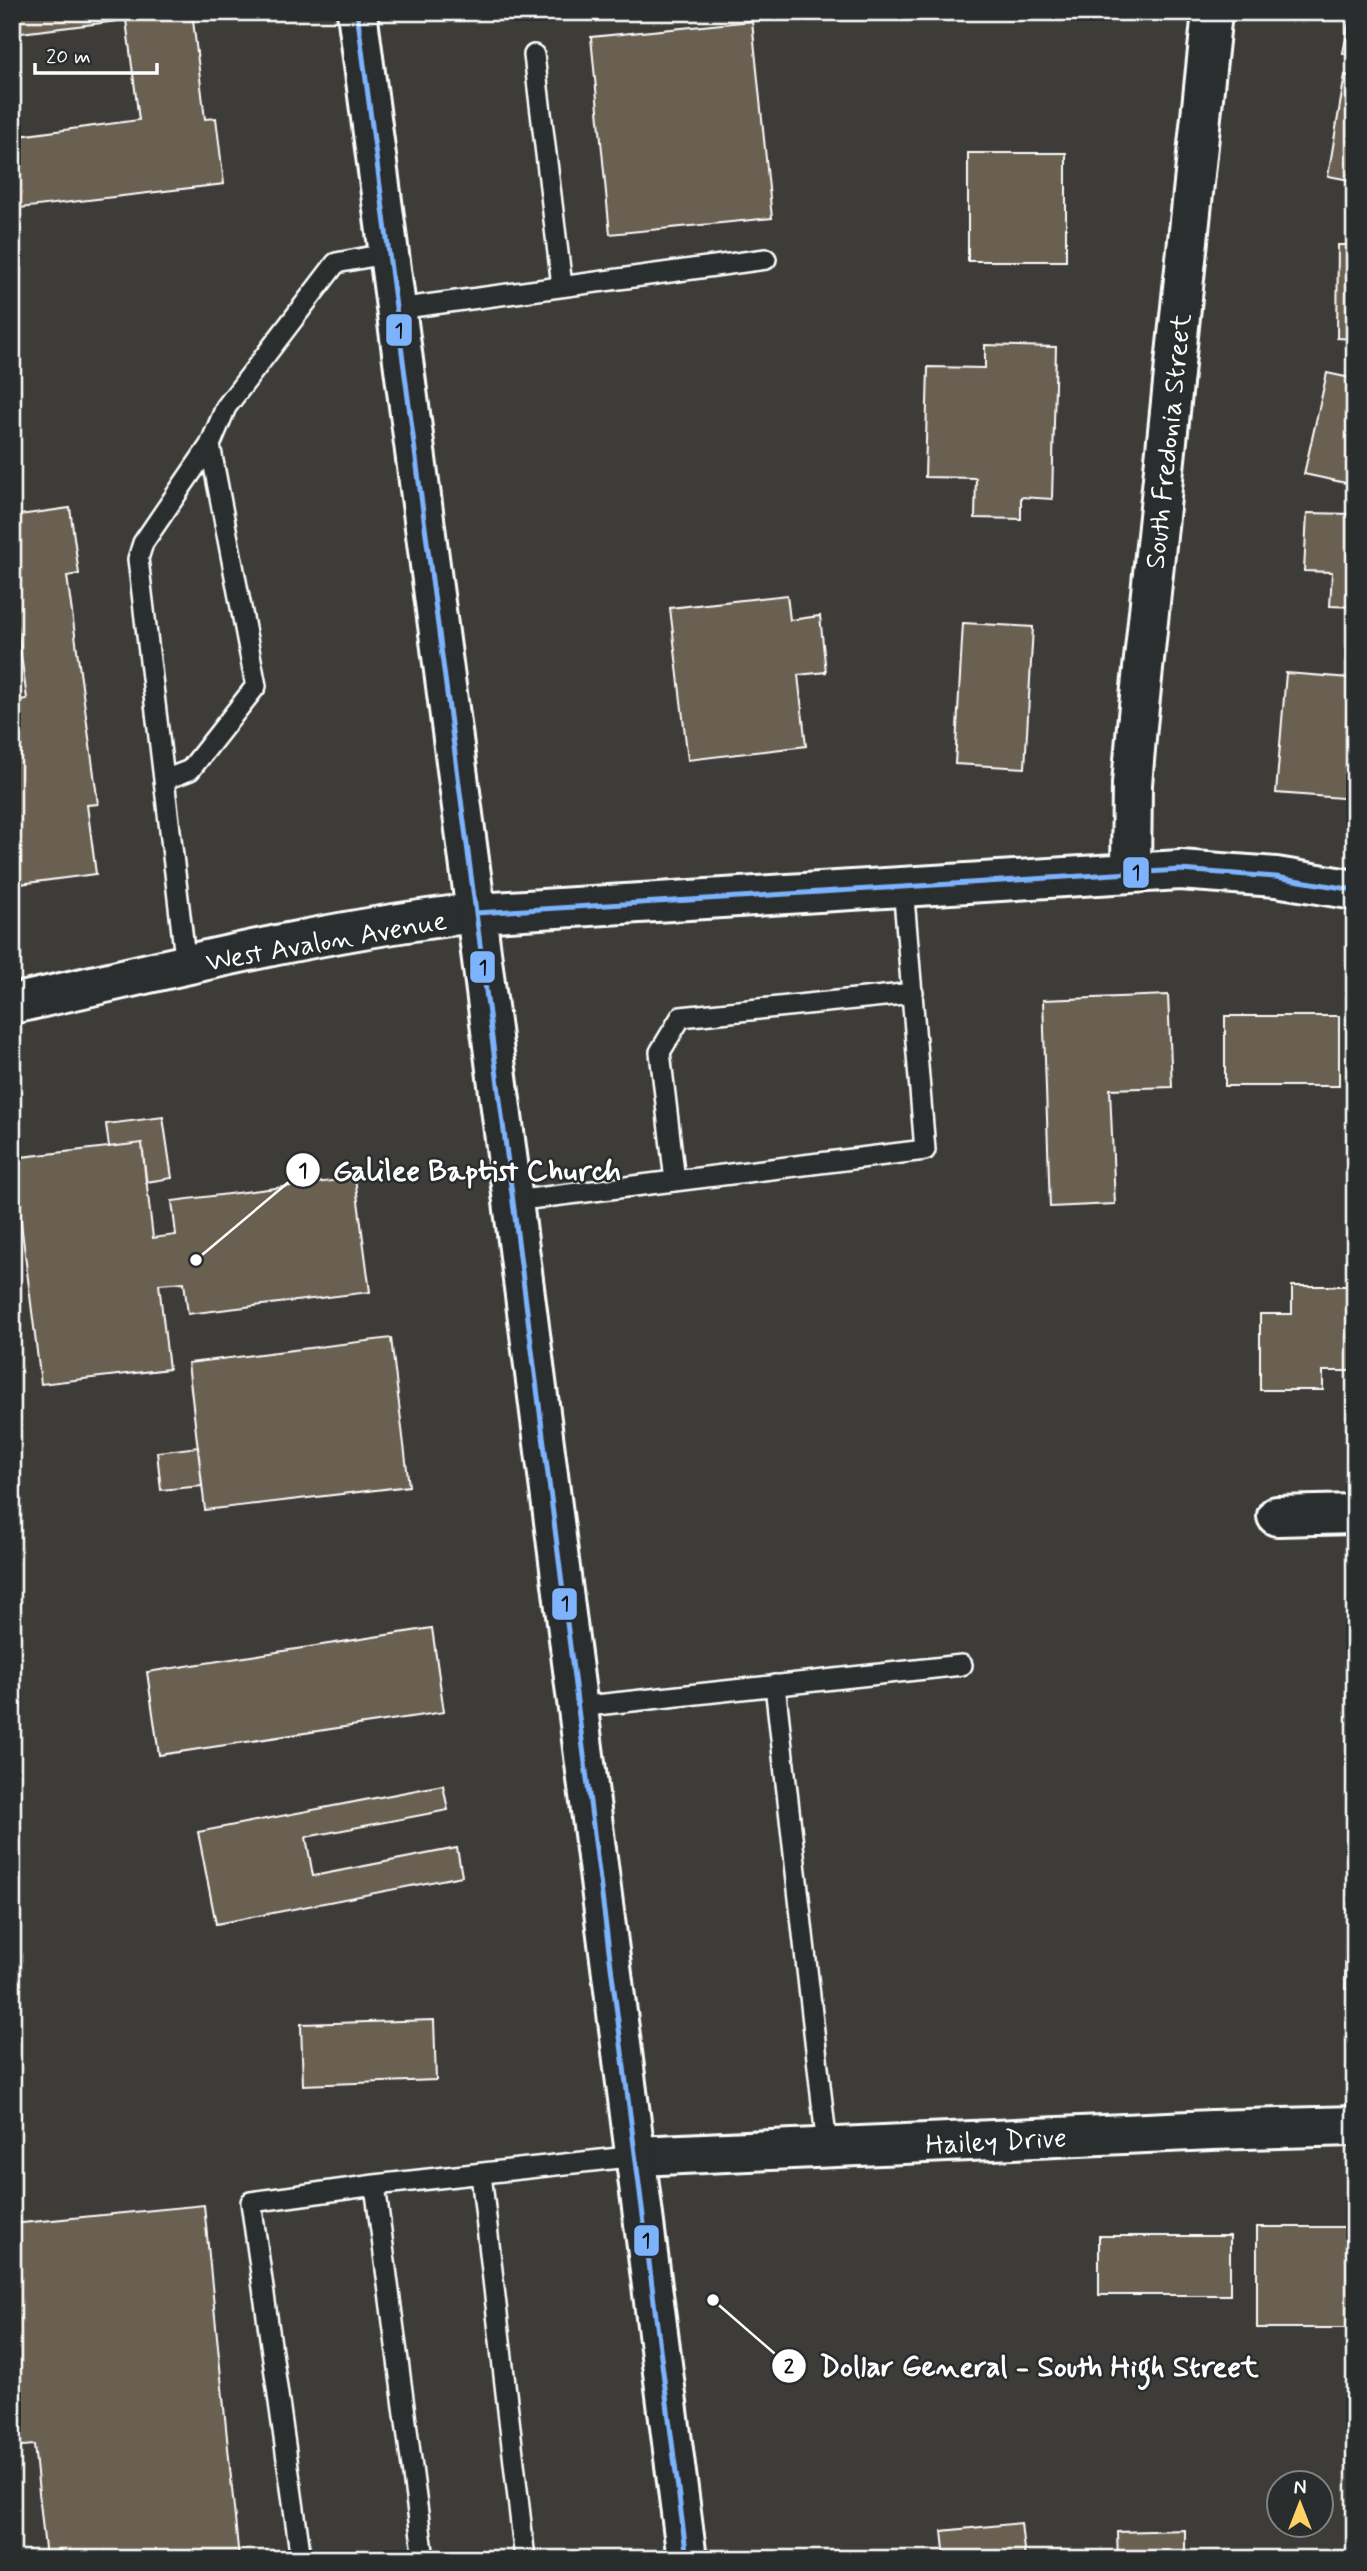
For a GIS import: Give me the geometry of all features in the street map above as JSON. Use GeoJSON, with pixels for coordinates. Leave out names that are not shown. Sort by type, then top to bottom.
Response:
{"type":"FeatureCollection","features":[{"type":"Feature","properties":{"kind":"street"},"geometry":{"type":"LineString","coordinates":[[357,12],[637,2156],[687,2559]]}},
{"type":"Feature","properties":{"kind":"street","name":"South Fredonia Street"},"geometry":{"type":"LineString","coordinates":[[1131,871],[1134,756],[1212,12]]}},
{"type":"Feature","properties":{"kind":"street","name":"West Avalon Avenue"},"geometry":{"type":"LineString","coordinates":[[12,1004],[351,930],[476,914],[1131,871],[1225,872],[1355,890]]}},
{"type":"Feature","properties":{"kind":"street"},"geometry":{"type":"LineString","coordinates":[[1278,1516],[1355,1514]]}},
{"type":"Feature","properties":{"kind":"street","name":"Hailey Drive"},"geometry":{"type":"LineString","coordinates":[[637,2156],[1355,2126]]}},
{"type":"Feature","properties":{"kind":"lane"},"geometry":{"type":"LineString","coordinates":[[534,55],[562,286]]}},
{"type":"Feature","properties":{"kind":"lane"},"geometry":{"type":"LineString","coordinates":[[186,965],[138,559],[143,542],[210,445],[226,407],[336,263],[390,253]]}},
{"type":"Feature","properties":{"kind":"lane"},"geometry":{"type":"LineString","coordinates":[[397,309],[766,259]]}},
{"type":"Feature","properties":{"kind":"lane"},"geometry":{"type":"LineString","coordinates":[[164,780],[190,770],[256,686],[210,445]]}},
{"type":"Feature","properties":{"kind":"lane"},"geometry":{"type":"LineString","coordinates":[[513,1201],[925,1150],[904,886]]}},
{"type":"Feature","properties":{"kind":"lane"},"geometry":{"type":"LineString","coordinates":[[675,1181],[660,1052],[681,1017],[913,993]]}},
{"type":"Feature","properties":{"kind":"lane"},"geometry":{"type":"LineString","coordinates":[[578,1707],[962,1665]]}},
{"type":"Feature","properties":{"kind":"lane"},"geometry":{"type":"LineString","coordinates":[[775,1685],[827,2147]]}},
{"type":"Feature","properties":{"kind":"lane"},"geometry":{"type":"LineString","coordinates":[[301,2559],[251,2202],[375,2185],[637,2156]]}},
{"type":"Feature","properties":{"kind":"lane"},"geometry":{"type":"LineString","coordinates":[[481,2174],[525,2559]]}},
{"type":"Feature","properties":{"kind":"lane"},"geometry":{"type":"LineString","coordinates":[[375,2185],[424,2559]]}},
{"type":"Feature","properties":{"kind":"building"},"geometry":{"type":"Polygon","coordinates":[[[12,12],[192,12],[205,119],[216,118],[224,184],[12,209],[12,137],[139,120],[126,20],[12,34],[12,12]]]}},
{"type":"Feature","properties":{"kind":"building"},"geometry":{"type":"Polygon","coordinates":[[[959,12],[1081,12],[1081,20],[959,12]]]}},
{"type":"Feature","properties":{"kind":"building"},"geometry":{"type":"Polygon","coordinates":[[[1351,12],[1355,12],[1355,56],[1343,53],[1351,12]]]}},
{"type":"Feature","properties":{"kind":"building"},"geometry":{"type":"Polygon","coordinates":[[[752,21],[772,218],[610,234],[591,37],[752,21]]]}},
{"type":"Feature","properties":{"kind":"building"},"geometry":{"type":"Polygon","coordinates":[[[1345,75],[1355,77],[1355,181],[1328,176],[1345,75]]]}},
{"type":"Feature","properties":{"kind":"building"},"geometry":{"type":"Polygon","coordinates":[[[968,153],[1066,153],[1066,261],[968,261],[968,153]]]}},
{"type":"Feature","properties":{"kind":"building"},"geometry":{"type":"Polygon","coordinates":[[[1338,245],[1355,245],[1355,339],[1337,338],[1338,245]]]}},
{"type":"Feature","properties":{"kind":"building"},"geometry":{"type":"Polygon","coordinates":[[[985,345],[1056,347],[1052,499],[1021,497],[1021,519],[975,518],[976,478],[925,477],[928,367],[985,368],[985,345]]]}},
{"type":"Feature","properties":{"kind":"building"},"geometry":{"type":"Polygon","coordinates":[[[1327,373],[1355,379],[1355,485],[1304,474],[1327,373]]]}},
{"type":"Feature","properties":{"kind":"building"},"geometry":{"type":"Polygon","coordinates":[[[70,508],[79,574],[67,576],[98,804],[87,805],[96,874],[12,885],[12,701],[27,699],[12,589],[12,516],[70,508]]]}},
{"type":"Feature","properties":{"kind":"building"},"geometry":{"type":"Polygon","coordinates":[[[1307,513],[1355,514],[1355,607],[1330,606],[1332,572],[1304,571],[1307,513]]]}},
{"type":"Feature","properties":{"kind":"building"},"geometry":{"type":"Polygon","coordinates":[[[787,595],[790,620],[820,616],[826,672],[798,675],[806,746],[688,760],[670,608],[787,595]]]}},
{"type":"Feature","properties":{"kind":"building"},"geometry":{"type":"Polygon","coordinates":[[[963,623],[1033,627],[1025,768],[955,764],[963,623]]]}},
{"type":"Feature","properties":{"kind":"building"},"geometry":{"type":"Polygon","coordinates":[[[1286,673],[1350,678],[1346,731],[1355,732],[1355,799],[1276,793],[1286,673]]]}},
{"type":"Feature","properties":{"kind":"building"},"geometry":{"type":"Polygon","coordinates":[[[1168,995],[1172,1087],[1110,1089],[1115,1204],[1050,1207],[1043,1000],[1168,995]]]}},
{"type":"Feature","properties":{"kind":"building"},"geometry":{"type":"Polygon","coordinates":[[[1225,1016],[1339,1016],[1339,1086],[1225,1086],[1225,1016]]]}},
{"type":"Feature","properties":{"kind":"building"},"geometry":{"type":"Polygon","coordinates":[[[163,1117],[172,1178],[146,1182],[142,1143],[109,1147],[106,1124],[163,1117]]]}},
{"type":"Feature","properties":{"kind":"building"},"geometry":{"type":"Polygon","coordinates":[[[142,1143],[153,1238],[176,1235],[172,1201],[355,1178],[370,1292],[188,1314],[184,1282],[159,1284],[169,1369],[41,1384],[13,1158],[142,1143]]]}},
{"type":"Feature","properties":{"kind":"building"},"geometry":{"type":"Polygon","coordinates":[[[1292,1286],[1351,1286],[1351,1316],[1355,1316],[1355,1371],[1323,1371],[1323,1390],[1260,1390],[1260,1314],[1292,1314],[1292,1286]]]}},
{"type":"Feature","properties":{"kind":"building"},"geometry":{"type":"Polygon","coordinates":[[[391,1338],[409,1486],[205,1510],[188,1363],[391,1338]]]}},
{"type":"Feature","properties":{"kind":"building"},"geometry":{"type":"Polygon","coordinates":[[[198,1447],[202,1486],[161,1490],[157,1452],[198,1447]]]}},
{"type":"Feature","properties":{"kind":"building"},"geometry":{"type":"Polygon","coordinates":[[[1351,1610],[1355,1610],[1355,1678],[1352,1678],[1351,1610]]]}},
{"type":"Feature","properties":{"kind":"building"},"geometry":{"type":"Polygon","coordinates":[[[432,1628],[444,1712],[159,1755],[147,1672],[432,1628]]]}},
{"type":"Feature","properties":{"kind":"building"},"geometry":{"type":"Polygon","coordinates":[[[443,1785],[448,1810],[306,1837],[313,1876],[457,1848],[462,1876],[216,1924],[198,1832],[443,1785]]]}},
{"type":"Feature","properties":{"kind":"building"},"geometry":{"type":"Polygon","coordinates":[[[1346,1923],[1355,1923],[1355,1989],[1345,1989],[1346,1923]]]}},
{"type":"Feature","properties":{"kind":"building"},"geometry":{"type":"Polygon","coordinates":[[[434,2020],[436,2080],[303,2085],[301,2024],[434,2020]]]}},
{"type":"Feature","properties":{"kind":"building"},"geometry":{"type":"Polygon","coordinates":[[[204,2205],[239,2559],[46,2559],[34,2445],[12,2447],[12,2224],[204,2205]]]}},
{"type":"Feature","properties":{"kind":"building"},"geometry":{"type":"Polygon","coordinates":[[[1257,2227],[1355,2227],[1355,2328],[1257,2328],[1257,2227]]]}},
{"type":"Feature","properties":{"kind":"building"},"geometry":{"type":"Polygon","coordinates":[[[1099,2236],[1230,2236],[1230,2295],[1099,2295],[1099,2236]]]}},
{"type":"Feature","properties":{"kind":"building"},"geometry":{"type":"Polygon","coordinates":[[[1021,2523],[1025,2559],[945,2559],[942,2531],[1021,2523]]]}},
{"type":"Feature","properties":{"kind":"building"},"geometry":{"type":"Polygon","coordinates":[[[1185,2530],[1185,2559],[1118,2559],[1117,2532],[1185,2530]]]}},
{"type":"Feature","properties":{"kind":"transit line","name":"1"},"geometry":{"type":"LineString","coordinates":[[357,12],[476,913],[687,2559]]}},
{"type":"Feature","properties":{"kind":"transit line","name":"1"},"geometry":{"type":"LineString","coordinates":[[476,913],[1180,870],[1276,877],[1355,890]]}},
{"type":"Feature","properties":{"kind":"place","name":"Galilee Baptist Church"},"geometry":{"type":"Point","coordinates":[196,1260]}},
{"type":"Feature","properties":{"kind":"place","name":"Dollar General - South High Street"},"geometry":{"type":"Point","coordinates":[713,2300]}}]}
